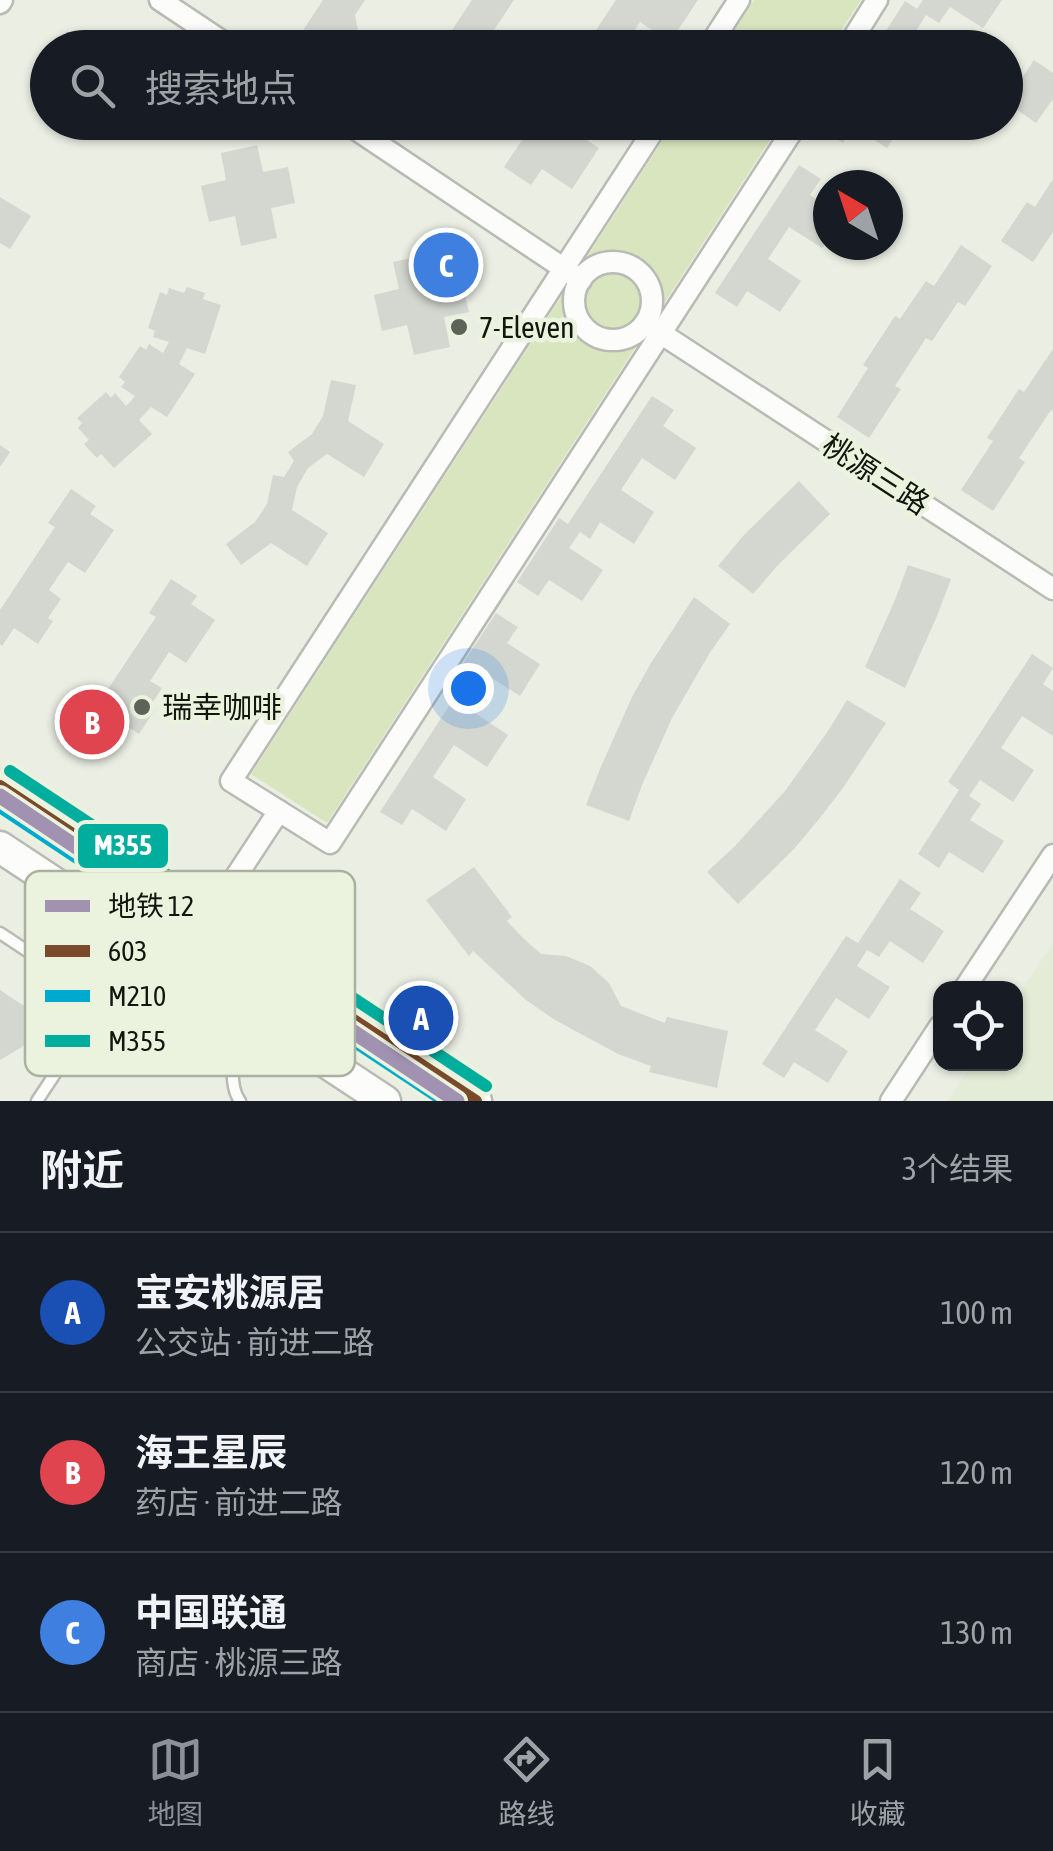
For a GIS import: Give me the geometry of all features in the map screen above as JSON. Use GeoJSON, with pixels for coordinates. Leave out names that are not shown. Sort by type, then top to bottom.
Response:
{"type":"FeatureCollection","features":[{"type":"Feature","properties":{"kind":"main road"},"geometry":{"type":"LineString","coordinates":[[0,786],[129,871]]}},
{"type":"Feature","properties":{"kind":"main road"},"geometry":{"type":"LineString","coordinates":[[0,847],[36,871]]}},
{"type":"Feature","properties":{"kind":"main road"},"geometry":{"type":"LineString","coordinates":[[355,1021],[476,1101]]}},
{"type":"Feature","properties":{"kind":"main road"},"geometry":{"type":"LineString","coordinates":[[347,1076],[385,1101]]}},
{"type":"Feature","properties":{"kind":"street"},"geometry":{"type":"LineString","coordinates":[[160,0],[205,30]]}},
{"type":"Feature","properties":{"kind":"street"},"geometry":{"type":"LineString","coordinates":[[720,30],[739,0]]}},
{"type":"Feature","properties":{"kind":"street"},"geometry":{"type":"LineString","coordinates":[[858,30],[878,0]]}},
{"type":"Feature","properties":{"kind":"street"},"geometry":{"type":"LineString","coordinates":[[372,140],[572,274]]}},
{"type":"Feature","properties":{"kind":"street"},"geometry":{"type":"LineString","coordinates":[[649,140],[572,274],[231,781],[330,842],[653,329],[785,140]]}},
{"type":"Feature","properties":{"kind":"street"},"geometry":{"type":"LineString","coordinates":[[572,274],[608,263],[633,268],[650,287],[653,329]]}},
{"type":"Feature","properties":{"kind":"street"},"geometry":{"type":"LineString","coordinates":[[572,274],[579,321],[598,338],[624,339],[653,329]]}},
{"type":"Feature","properties":{"kind":"street","name":"桃源三路"},"geometry":{"type":"LineString","coordinates":[[653,329],[1053,588]]}},
{"type":"Feature","properties":{"kind":"street"},"geometry":{"type":"LineString","coordinates":[[240,871],[279,811]]}},
{"type":"Feature","properties":{"kind":"street"},"geometry":{"type":"LineString","coordinates":[[970,981],[1053,855]]}},
{"type":"Feature","properties":{"kind":"street"},"geometry":{"type":"LineString","coordinates":[[891,1101],[933,1037]]}},
{"type":"Feature","properties":{"kind":"lane"},"geometry":{"type":"LineString","coordinates":[[0,933],[25,950]]}},
{"type":"Feature","properties":{"kind":"lane"},"geometry":{"type":"LineString","coordinates":[[37,1101],[53,1076]]}},
{"type":"Feature","properties":{"kind":"lane"},"geometry":{"type":"LineString","coordinates":[[232,1076],[234,1093],[240,1101]]}},
{"type":"Feature","properties":{"kind":"shaded area"},"geometry":{"type":"Polygon","coordinates":[[[1053,943],[1053,1101],[947,1101],[968,1071],[1023,1071],[1023,988],[1053,943]]]}},
{"type":"Feature","properties":{"kind":"green space"},"geometry":{"type":"Polygon","coordinates":[[[754,0],[861,0],[841,30],[734,30],[754,0]]]}},
{"type":"Feature","properties":{"kind":"green space"},"geometry":{"type":"Polygon","coordinates":[[[663,140],[770,140],[327,823],[251,774],[663,140]]]}},
{"type":"Feature","properties":{"kind":"building"},"geometry":{"type":"Polygon","coordinates":[[[323,0],[365,0],[355,15],[358,30],[303,30],[323,0]]]}},
{"type":"Feature","properties":{"kind":"building"},"geometry":{"type":"Polygon","coordinates":[[[472,0],[514,0],[494,30],[452,30],[472,0]]]}},
{"type":"Feature","properties":{"kind":"building"},"geometry":{"type":"Polygon","coordinates":[[[616,0],[698,0],[678,30],[652,30],[640,22],[635,30],[596,30],[616,0]]]}},
{"type":"Feature","properties":{"kind":"building"},"geometry":{"type":"Polygon","coordinates":[[[923,0],[1002,0],[983,28],[950,7],[939,23],[926,15],[917,30],[886,30],[905,1],[917,9],[923,0]]]}},
{"type":"Feature","properties":{"kind":"building"},"geometry":{"type":"Polygon","coordinates":[[[1034,60],[1053,73],[1053,99],[1036,123],[1023,114],[1023,76],[1034,60]]]}},
{"type":"Feature","properties":{"kind":"building"},"geometry":{"type":"Polygon","coordinates":[[[522,140],[587,140],[599,148],[572,189],[542,169],[531,185],[504,167],[522,140]]]}},
{"type":"Feature","properties":{"kind":"building"},"geometry":{"type":"Polygon","coordinates":[[[874,140],[892,140],[887,148],[874,140]]]}},
{"type":"Feature","properties":{"kind":"building"},"geometry":{"type":"Polygon","coordinates":[[[257,145],[263,172],[288,167],[295,203],[271,208],[277,238],[241,246],[235,216],[209,222],[201,186],[226,180],[221,153],[257,145]]]}},
{"type":"Feature","properties":{"kind":"building"},"geometry":{"type":"Polygon","coordinates":[[[799,165],[813,174],[813,242],[789,227],[768,259],[801,281],[780,312],[747,291],[737,307],[715,293],[799,165]]]}},
{"type":"Feature","properties":{"kind":"building"},"geometry":{"type":"Polygon","coordinates":[[[1053,179],[1053,232],[1033,262],[1001,241],[1027,202],[1035,207],[1053,179]]]}},
{"type":"Feature","properties":{"kind":"building"},"geometry":{"type":"Polygon","coordinates":[[[0,197],[31,216],[10,249],[0,243],[0,197]]]}},
{"type":"Feature","properties":{"kind":"building"},"geometry":{"type":"Polygon","coordinates":[[[961,245],[992,266],[965,306],[958,302],[932,341],[926,338],[895,386],[901,389],[869,438],[837,417],[868,368],[863,365],[895,316],[900,319],[926,281],[934,286],[961,245]]]}},
{"type":"Feature","properties":{"kind":"building"},"geometry":{"type":"Polygon","coordinates":[[[430,254],[436,281],[460,275],[469,312],[444,317],[450,347],[414,355],[407,325],[382,331],[374,295],[399,289],[393,262],[430,254]]]}},
{"type":"Feature","properties":{"kind":"building"},"geometry":{"type":"Polygon","coordinates":[[[187,287],[205,293],[203,299],[221,305],[205,354],[187,348],[179,364],[195,374],[167,417],[151,407],[139,420],[152,434],[114,468],[84,444],[89,440],[78,428],[82,423],[77,418],[106,392],[111,398],[115,393],[126,406],[131,401],[135,396],[121,387],[125,382],[119,377],[140,346],[146,350],[149,344],[163,353],[169,342],[153,337],[155,331],[148,328],[160,292],[167,295],[169,288],[184,293],[187,287]]]}},
{"type":"Feature","properties":{"kind":"building"},"geometry":{"type":"Polygon","coordinates":[[[1053,349],[1053,412],[1019,458],[1025,462],[993,511],[961,490],[993,441],[987,438],[1019,389],[1024,392],[1053,349]]]}},
{"type":"Feature","properties":{"kind":"building"},"geometry":{"type":"Polygon","coordinates":[[[331,380],[356,385],[348,421],[384,444],[364,477],[327,454],[308,468],[297,487],[292,510],[328,533],[307,566],[271,543],[241,565],[226,544],[255,522],[267,504],[273,475],[284,477],[294,461],[288,452],[312,434],[323,416],[331,380]]]}},
{"type":"Feature","properties":{"kind":"building"},"geometry":{"type":"Polygon","coordinates":[[[652,396],[674,410],[663,426],[696,448],[675,480],[642,458],[621,490],[654,512],[634,544],[600,522],[590,539],[580,532],[569,548],[603,570],[582,601],[549,580],[538,596],[517,582],[559,518],[568,524],[652,396]]]}},
{"type":"Feature","properties":{"kind":"building"},"geometry":{"type":"Polygon","coordinates":[[[0,445],[10,452],[0,467],[0,445]]]}},
{"type":"Feature","properties":{"kind":"building"},"geometry":{"type":"Polygon","coordinates":[[[799,481],[830,514],[753,594],[718,566],[799,481]]]}},
{"type":"Feature","properties":{"kind":"building"},"geometry":{"type":"Polygon","coordinates":[[[71,489],[96,506],[90,514],[114,530],[85,573],[68,562],[49,590],[61,599],[38,644],[14,628],[2,646],[0,610],[55,527],[48,523],[71,489]]]}},
{"type":"Feature","properties":{"kind":"building"},"geometry":{"type":"Polygon","coordinates":[[[908,565],[951,579],[905,688],[865,667],[908,565]]]}},
{"type":"Feature","properties":{"kind":"building"},"geometry":{"type":"Polygon","coordinates":[[[171,579],[197,596],[191,604],[215,620],[186,663],[169,652],[150,681],[162,688],[149,708],[154,711],[139,734],[115,718],[103,736],[78,719],[93,696],[100,701],[156,617],[149,613],[171,579]]]}},
{"type":"Feature","properties":{"kind":"building"},"geometry":{"type":"Polygon","coordinates":[[[694,597],[730,624],[672,718],[629,821],[586,805],[632,697],[694,597]]]}},
{"type":"Feature","properties":{"kind":"building"},"geometry":{"type":"Polygon","coordinates":[[[496,613],[518,627],[507,643],[540,664],[520,696],[487,675],[476,691],[486,697],[475,713],[508,735],[487,767],[454,745],[433,777],[466,799],[446,831],[412,809],[402,825],[380,812],[464,683],[454,677],[496,613]]]}},
{"type":"Feature","properties":{"kind":"building"},"geometry":{"type":"Polygon","coordinates":[[[1032,654],[1053,668],[1043,684],[1053,691],[1053,736],[1022,716],[1001,748],[1034,770],[1013,802],[980,780],[969,796],[981,804],[970,820],[1004,841],[983,873],[949,852],[939,868],[918,854],[959,790],[948,782],[1032,654]]]}},
{"type":"Feature","properties":{"kind":"building"},"geometry":{"type":"Polygon","coordinates":[[[847,700],[886,723],[819,819],[738,904],[707,872],[785,791],[847,700]]]}},
{"type":"Feature","properties":{"kind":"building"},"geometry":{"type":"Polygon","coordinates":[[[474,867],[512,917],[507,921],[523,938],[541,954],[566,956],[590,966],[609,983],[621,1006],[665,1023],[667,1017],[728,1031],[717,1088],[649,1072],[651,1066],[618,1054],[555,1020],[526,1000],[473,951],[469,956],[426,900],[474,867]]]}},
{"type":"Feature","properties":{"kind":"building"},"geometry":{"type":"Polygon","coordinates":[[[900,879],[921,893],[910,909],[944,931],[923,963],[890,941],[879,957],[867,950],[857,966],[890,987],[869,1019],[836,998],[815,1030],[848,1051],[828,1083],[794,1062],[784,1078],[762,1064],[846,936],[858,943],[900,879]]]}},
{"type":"Feature","properties":{"kind":"building"},"geometry":{"type":"Polygon","coordinates":[[[0,990],[25,1007],[25,1043],[0,1060],[0,990]]]}},
{"type":"Feature","properties":{"kind":"metro line","name":"12"},"geometry":{"type":"LineString","coordinates":[[0,796],[112,871]]}},
{"type":"Feature","properties":{"kind":"metro line","name":"12"},"geometry":{"type":"LineString","coordinates":[[355,1033],[457,1101]]}},
{"type":"Feature","properties":{"kind":"transit line","name":"M355"},"geometry":{"type":"LineString","coordinates":[[10,771],[161,871]]}},
{"type":"Feature","properties":{"kind":"transit line","name":"603"},"geometry":{"type":"LineString","coordinates":[[0,786],[128,871]]}},
{"type":"Feature","properties":{"kind":"transit line","name":"M210"},"geometry":{"type":"LineString","coordinates":[[0,807],[97,871]]}},
{"type":"Feature","properties":{"kind":"transit line","name":"M355"},"geometry":{"type":"LineString","coordinates":[[355,999],[486,1086]]}},
{"type":"Feature","properties":{"kind":"transit line","name":"603"},"geometry":{"type":"LineString","coordinates":[[355,1021],[476,1101]]}},
{"type":"Feature","properties":{"kind":"transit line","name":"M210"},"geometry":{"type":"LineString","coordinates":[[355,1042],[444,1101]]}},
{"type":"Feature","properties":{"kind":"place","name":"中国联通"},"geometry":{"type":"Point","coordinates":[446,265]}},
{"type":"Feature","properties":{"kind":"place","name":"7-Eleven"},"geometry":{"type":"Point","coordinates":[459,327]}},
{"type":"Feature","properties":{"kind":"place","name":"瑞幸咖啡"},"geometry":{"type":"Point","coordinates":[142,707]}},
{"type":"Feature","properties":{"kind":"place","name":"海王星辰"},"geometry":{"type":"Point","coordinates":[92,722]}},
{"type":"Feature","properties":{"kind":"place","name":"宝安桃源居"},"geometry":{"type":"Point","coordinates":[421,1018]}}]}
